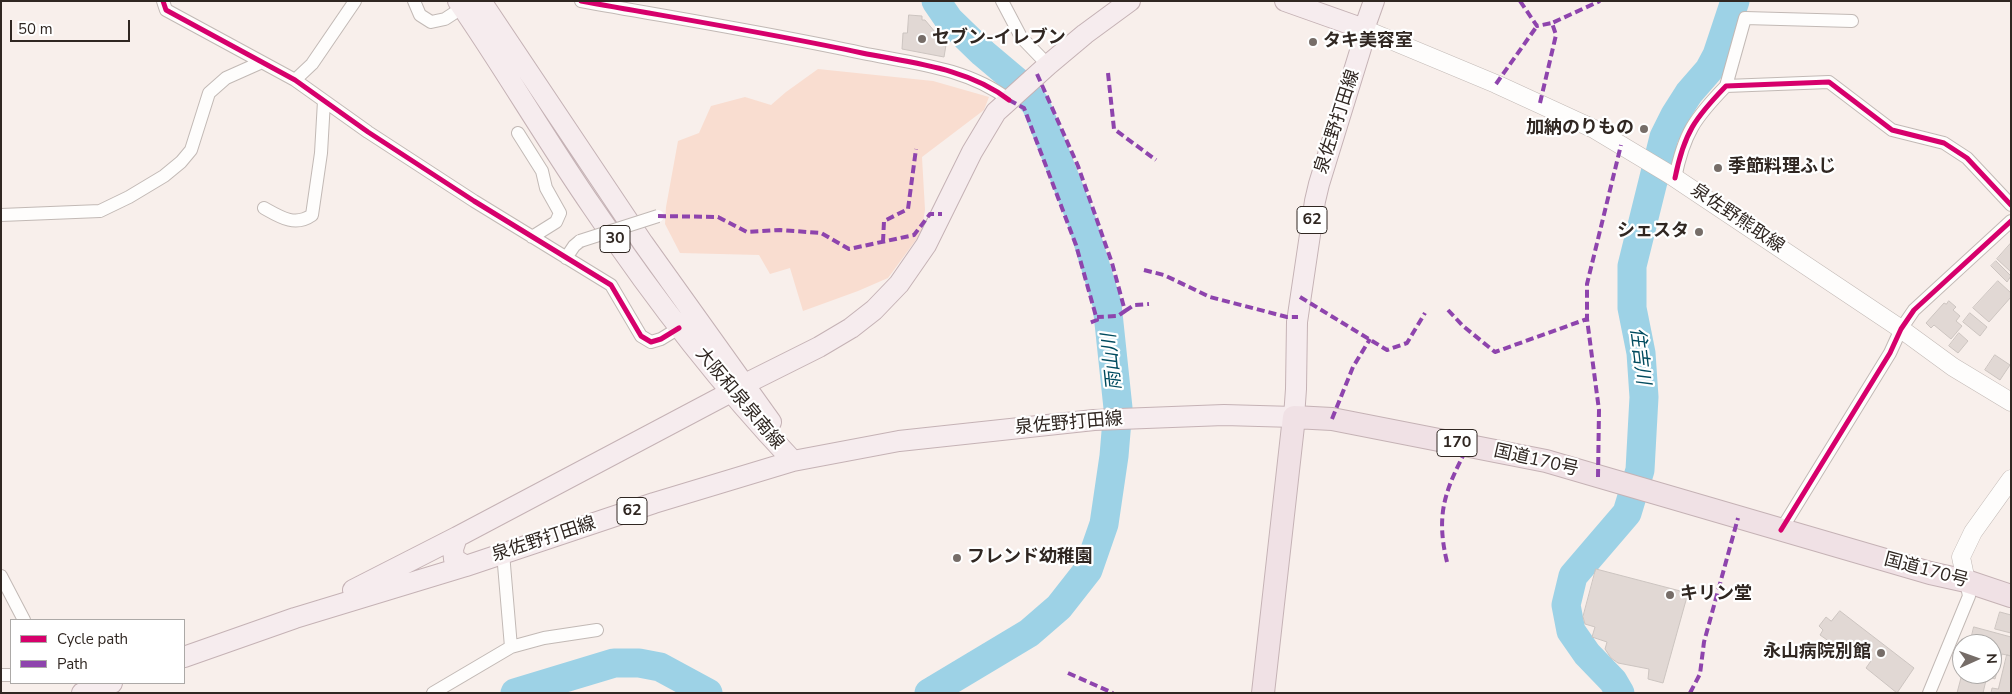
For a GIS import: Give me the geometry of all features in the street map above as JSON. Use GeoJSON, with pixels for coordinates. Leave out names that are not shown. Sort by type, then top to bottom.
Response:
{"type":"FeatureCollection","features":[{"type":"Feature","properties":{"kind":"highway","name":"国道170号"},"geometry":{"type":"LineString","coordinates":[[1294,418],[1332,420],[1546,461],[1930,573],[1966,581],[2011,596]]}},
{"type":"Feature","properties":{"kind":"highway"},"geometry":{"type":"LineString","coordinates":[[1263,693],[1294,418]]}},
{"type":"Feature","properties":{"kind":"main road","name":"泉佐野打田線"},"geometry":{"type":"LineString","coordinates":[[457,537],[819,347],[851,328],[874,310],[899,284],[926,245],[972,152],[996,112],[1085,34],[1130,1]]}},
{"type":"Feature","properties":{"kind":"main road"},"geometry":{"type":"LineString","coordinates":[[1285,1],[1364,29]]}},
{"type":"Feature","properties":{"kind":"main road","name":"泉佐野打田線"},"geometry":{"type":"LineString","coordinates":[[185,657],[294,618],[466,566],[654,503],[792,461],[899,440],[1094,420],[1224,416],[1294,418],[1298,317],[1315,201],[1361,48],[1364,29],[1374,1]]}},
{"type":"Feature","properties":{"kind":"main road","name":"大阪和泉泉南線"},"geometry":{"type":"LineString","coordinates":[[468,3],[593,208],[679,328],[738,388]]}},
{"type":"Feature","properties":{"kind":"main road","name":"大阪和泉泉南線"},"geometry":{"type":"LineString","coordinates":[[468,3],[643,243],[738,388],[792,461]]}},
{"type":"Feature","properties":{"kind":"main road","name":"泉佐野熊取線"},"geometry":{"type":"LineString","coordinates":[[1364,29],[1540,103],[1594,129],[1672,176],[1953,367],[2011,402]]}},
{"type":"Feature","properties":{"kind":"main road"},"geometry":{"type":"LineString","coordinates":[[1966,581],[1961,557],[1973,532],[2011,478]]}},
{"type":"Feature","properties":{"kind":"main road"},"geometry":{"type":"LineString","coordinates":[[457,537],[453,549],[454,559],[466,566]]}},
{"type":"Feature","properties":{"kind":"main road","name":"62"},"geometry":{"type":"LineString","coordinates":[[294,618],[457,537]]}},
{"type":"Feature","properties":{"kind":"main road"},"geometry":{"type":"LineString","coordinates":[[82,693],[109,684]]}},
{"type":"Feature","properties":{"kind":"street"},"geometry":{"type":"LineString","coordinates":[[163,1],[166,10],[295,80],[368,132],[611,285],[641,336],[651,342],[661,339],[679,328]]}},
{"type":"Feature","properties":{"kind":"street"},"geometry":{"type":"LineString","coordinates":[[295,80],[312,64],[355,1]]}},
{"type":"Feature","properties":{"kind":"street"},"geometry":{"type":"LineString","coordinates":[[414,1],[420,15],[431,22],[445,19],[468,3]]}},
{"type":"Feature","properties":{"kind":"street"},"geometry":{"type":"LineString","coordinates":[[581,1],[802,40],[934,67],[976,80],[1013,97]]}},
{"type":"Feature","properties":{"kind":"street"},"geometry":{"type":"LineString","coordinates":[[1002,1],[1041,71]]}},
{"type":"Feature","properties":{"kind":"street"},"geometry":{"type":"LineString","coordinates":[[1672,176],[1690,129],[1701,112],[1726,86],[1745,18],[1852,21]]}},
{"type":"Feature","properties":{"kind":"street"},"geometry":{"type":"LineString","coordinates":[[1,214],[100,211],[164,176],[181,162],[191,150],[209,93],[226,78],[262,62]]}},
{"type":"Feature","properties":{"kind":"street"},"geometry":{"type":"LineString","coordinates":[[1726,86],[1829,82],[1892,130],[1944,143],[1967,158],[2011,205]]}},
{"type":"Feature","properties":{"kind":"street"},"geometry":{"type":"LineString","coordinates":[[264,208],[287,220],[298,222],[312,215],[321,153],[324,101]]}},
{"type":"Feature","properties":{"kind":"street"},"geometry":{"type":"LineString","coordinates":[[518,133],[542,171],[546,188],[560,213],[556,222],[532,237]]}},
{"type":"Feature","properties":{"kind":"street"},"geometry":{"type":"LineString","coordinates":[[566,258],[580,241],[658,216]]}},
{"type":"Feature","properties":{"kind":"street"},"geometry":{"type":"LineString","coordinates":[[1781,530],[1890,353],[1901,330],[1914,310],[2011,221]]}},
{"type":"Feature","properties":{"kind":"street"},"geometry":{"type":"LineString","coordinates":[[503,554],[511,647]]}},
{"type":"Feature","properties":{"kind":"street"},"geometry":{"type":"LineString","coordinates":[[1,576],[23,619]]}},
{"type":"Feature","properties":{"kind":"street"},"geometry":{"type":"LineString","coordinates":[[1929,693],[1969,596],[1966,581]]}},
{"type":"Feature","properties":{"kind":"street"},"geometry":{"type":"LineString","coordinates":[[433,693],[511,647],[544,638],[597,630]]}},
{"type":"Feature","properties":{"kind":"shaded area"},"geometry":{"type":"Polygon","coordinates":[[[818,69],[933,81],[989,97],[984,110],[922,157],[925,210],[921,233],[888,278],[803,311],[790,268],[770,274],[759,255],[680,253],[665,224],[666,207],[678,141],[699,133],[711,106],[745,97],[771,105],[818,69]]]}},
{"type":"Feature","properties":{"kind":"building","name":"セブン-イレブン"},"geometry":{"type":"Polygon","coordinates":[[[909,15],[922,16],[922,20],[925,20],[946,45],[944,57],[902,49],[903,33],[907,33],[909,15]]]}},
{"type":"Feature","properties":{"kind":"building"},"geometry":{"type":"Polygon","coordinates":[[[2011,243],[2011,272],[1997,259],[2011,243]]]}},
{"type":"Feature","properties":{"kind":"building"},"geometry":{"type":"Polygon","coordinates":[[[1996,261],[2011,276],[2007,282],[1991,266],[1996,261]]]}},
{"type":"Feature","properties":{"kind":"building"},"geometry":{"type":"Polygon","coordinates":[[[1998,281],[2011,293],[2011,297],[1989,322],[1973,308],[1998,281]]]}},
{"type":"Feature","properties":{"kind":"building"},"geometry":{"type":"Polygon","coordinates":[[[1949,301],[1956,307],[1953,310],[1960,316],[1956,321],[1962,326],[1951,339],[1934,325],[1931,328],[1926,323],[1944,303],[1946,304],[1949,301]]]}},
{"type":"Feature","properties":{"kind":"building"},"geometry":{"type":"Polygon","coordinates":[[[1970,313],[1987,327],[1980,336],[1963,322],[1970,313]]]}},
{"type":"Feature","properties":{"kind":"building"},"geometry":{"type":"Polygon","coordinates":[[[1959,333],[1968,341],[1958,353],[1949,346],[1959,333]]]}},
{"type":"Feature","properties":{"kind":"building"},"geometry":{"type":"Polygon","coordinates":[[[1995,355],[2010,365],[2000,380],[1985,370],[1995,355]]]}},
{"type":"Feature","properties":{"kind":"building"},"geometry":{"type":"Polygon","coordinates":[[[1596,569],[1688,593],[1663,683],[1648,679],[1649,669],[1618,663],[1611,658],[1605,649],[1607,642],[1592,637],[1595,627],[1585,624],[1583,617],[1596,569]]]}},
{"type":"Feature","properties":{"kind":"building","name":"永山病院別館"},"geometry":{"type":"Polygon","coordinates":[[[1840,611],[1914,668],[1897,693],[1866,668],[1873,658],[1860,649],[1853,658],[1820,635],[1823,630],[1819,626],[1826,617],[1831,621],[1840,611]]]}},
{"type":"Feature","properties":{"kind":"building"},"geometry":{"type":"Polygon","coordinates":[[[2000,612],[2011,615],[2011,633],[1995,629],[2000,612]]]}},
{"type":"Feature","properties":{"kind":"building"},"geometry":{"type":"Polygon","coordinates":[[[1974,627],[2000,634],[1972,634],[1974,627]]]}},
{"type":"Feature","properties":{"kind":"building"},"geometry":{"type":"Polygon","coordinates":[[[2002,635],[2011,637],[2011,656],[2002,654],[2002,635]]]}},
{"type":"Feature","properties":{"kind":"building"},"geometry":{"type":"Polygon","coordinates":[[[2007,655],[2011,656],[2011,693],[1991,693],[1992,688],[1998,689],[1999,684],[2002,684],[2002,674],[2007,655]]]}},
{"type":"Feature","properties":{"kind":"building"},"geometry":{"type":"Polygon","coordinates":[[[1959,684],[1985,684],[1983,693],[1957,693],[1959,684]]]}},
{"type":"Feature","properties":{"kind":"waterway","name":"雨山川"},"geometry":{"type":"LineString","coordinates":[[929,693],[1029,633],[1059,607],[1088,570],[1104,524],[1114,456],[1118,408],[1107,304],[1081,219],[1036,105],[1015,80],[983,53],[949,20],[936,1]]}},
{"type":"Feature","properties":{"kind":"waterway","name":"住吉川"},"geometry":{"type":"LineString","coordinates":[[1620,693],[1613,681],[1587,654],[1571,631],[1566,605],[1573,576],[1627,513],[1640,470],[1644,397],[1641,353],[1632,308],[1632,266],[1664,137],[1689,93],[1709,70],[1717,55],[1735,1]]}},
{"type":"Feature","properties":{"kind":"waterway","name":"雨山川"},"geometry":{"type":"LineString","coordinates":[[515,693],[614,663],[639,663],[660,667],[708,693]]}},
{"type":"Feature","properties":{"kind":"marked path"},"geometry":{"type":"LineString","coordinates":[[1520,1],[1537,26],[1552,23]]}},
{"type":"Feature","properties":{"kind":"marked path"},"geometry":{"type":"LineString","coordinates":[[1540,103],[1556,35],[1552,23],[1600,1]]}},
{"type":"Feature","properties":{"kind":"marked path"},"geometry":{"type":"LineString","coordinates":[[1496,84],[1537,26]]}},
{"type":"Feature","properties":{"kind":"marked path"},"geometry":{"type":"LineString","coordinates":[[1108,73],[1114,129],[1156,160]]}},
{"type":"Feature","properties":{"kind":"marked path"},"geometry":{"type":"LineString","coordinates":[[1037,74],[1078,166],[1112,263],[1125,311],[1118,316],[1097,317]]}},
{"type":"Feature","properties":{"kind":"marked path"},"geometry":{"type":"LineString","coordinates":[[1009,100],[1024,108],[1076,245],[1097,320],[1089,323]]}},
{"type":"Feature","properties":{"kind":"marked path"},"geometry":{"type":"LineString","coordinates":[[1598,477],[1599,410],[1587,319],[1587,284],[1621,145]]}},
{"type":"Feature","properties":{"kind":"marked path"},"geometry":{"type":"LineString","coordinates":[[883,242],[884,221],[908,209],[916,149]]}},
{"type":"Feature","properties":{"kind":"marked path"},"geometry":{"type":"LineString","coordinates":[[658,216],[718,217],[747,232],[780,230],[821,233],[849,249],[914,235],[930,214],[942,214]]}},
{"type":"Feature","properties":{"kind":"marked path"},"geometry":{"type":"LineString","coordinates":[[1144,270],[1164,275],[1210,297],[1287,317],[1298,317]]}},
{"type":"Feature","properties":{"kind":"marked path"},"geometry":{"type":"LineString","coordinates":[[1300,297],[1387,350],[1407,343],[1425,313]]}},
{"type":"Feature","properties":{"kind":"marked path"},"geometry":{"type":"LineString","coordinates":[[1125,311],[1134,305],[1149,304]]}},
{"type":"Feature","properties":{"kind":"marked path"},"geometry":{"type":"LineString","coordinates":[[1448,310],[1463,326],[1495,352],[1587,319]]}},
{"type":"Feature","properties":{"kind":"marked path"},"geometry":{"type":"LineString","coordinates":[[1332,419],[1353,367],[1370,339]]}},
{"type":"Feature","properties":{"kind":"marked path"},"geometry":{"type":"LineString","coordinates":[[1447,562],[1442,529],[1445,501],[1454,475],[1468,446]]}},
{"type":"Feature","properties":{"kind":"marked path"},"geometry":{"type":"LineString","coordinates":[[1690,693],[1700,674],[1704,642],[1738,518]]}},
{"type":"Feature","properties":{"kind":"marked path"},"geometry":{"type":"LineString","coordinates":[[1068,673],[1113,693]]}},
{"type":"Feature","properties":{"kind":"cycle path"},"geometry":{"type":"LineString","coordinates":[[163,1],[166,10],[295,80],[368,132],[474,201],[611,285],[641,336],[651,342],[661,339],[679,328]]}},
{"type":"Feature","properties":{"kind":"cycle path"},"geometry":{"type":"LineString","coordinates":[[581,1],[939,68],[976,81],[993,89],[1009,100]]}},
{"type":"Feature","properties":{"kind":"cycle path"},"geometry":{"type":"LineString","coordinates":[[1675,178],[1682,149],[1692,127],[1726,86],[1829,82],[1892,130],[1944,143],[1967,158],[2011,205]]}},
{"type":"Feature","properties":{"kind":"cycle path"},"geometry":{"type":"LineString","coordinates":[[1781,530],[1890,353],[1901,329],[1914,310],[2011,221]]}},
{"type":"Feature","properties":{"kind":"place","name":"セブン-イレブン"},"geometry":{"type":"Point","coordinates":[922,39]}},
{"type":"Feature","properties":{"kind":"place","name":"タキ美容室"},"geometry":{"type":"Point","coordinates":[1313,42]}},
{"type":"Feature","properties":{"kind":"place","name":"加納のりもの"},"geometry":{"type":"Point","coordinates":[1644,129]}},
{"type":"Feature","properties":{"kind":"place","name":"季節料理ふじ"},"geometry":{"type":"Point","coordinates":[1718,168]}},
{"type":"Feature","properties":{"kind":"place","name":"シェスタ"},"geometry":{"type":"Point","coordinates":[1699,232]}},
{"type":"Feature","properties":{"kind":"place","name":"フレンド幼稚園"},"geometry":{"type":"Point","coordinates":[957,558]}},
{"type":"Feature","properties":{"kind":"place","name":"キリン堂"},"geometry":{"type":"Point","coordinates":[1670,595]}},
{"type":"Feature","properties":{"kind":"place","name":"永山病院別館"},"geometry":{"type":"Point","coordinates":[1881,653]}}]}
